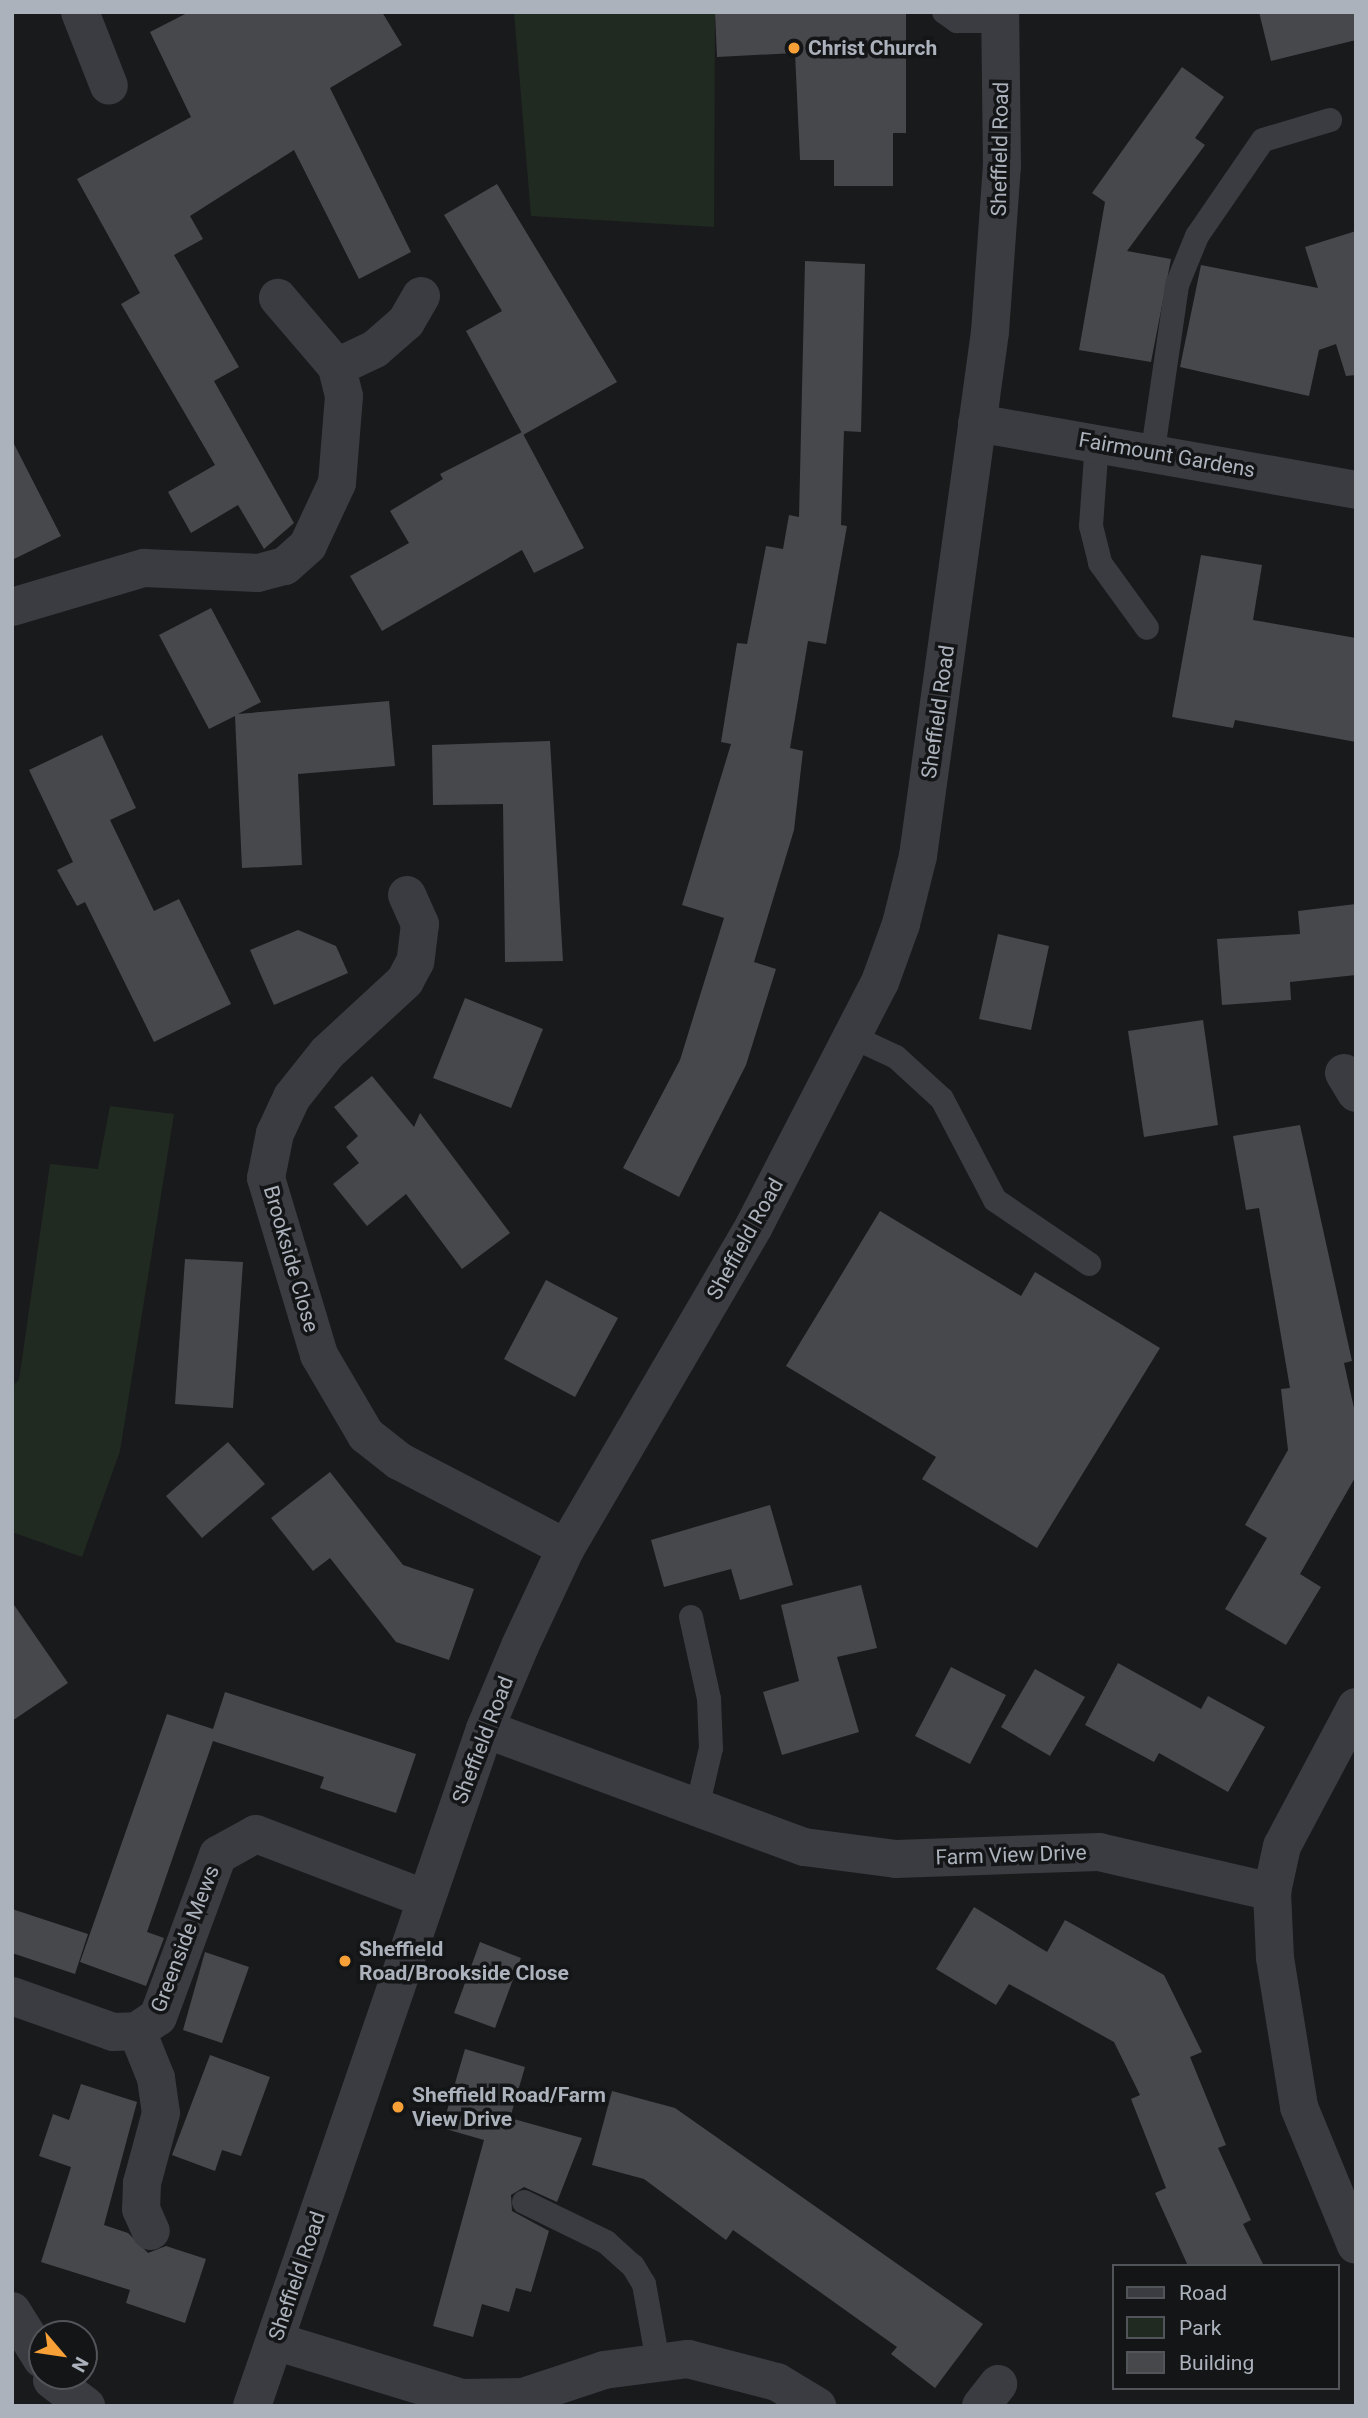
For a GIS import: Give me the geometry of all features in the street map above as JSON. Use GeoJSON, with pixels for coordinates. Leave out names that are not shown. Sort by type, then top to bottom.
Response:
{"type":"FeatureCollection","features":[{"type":"Feature","properties":{"kind":"street"},"geometry":{"type":"LineString","coordinates":[[80,12],[109,86]]}},
{"type":"Feature","properties":{"kind":"street","name":"Sheffield Road"},"geometry":{"type":"LineString","coordinates":[[252,2406],[485,1730],[566,1548],[754,1226],[880,982],[918,856],[977,423],[998,248],[1000,17]]}},
{"type":"Feature","properties":{"kind":"street"},"geometry":{"type":"LineString","coordinates":[[337,367],[375,349],[406,322],[421,296]]}},
{"type":"Feature","properties":{"kind":"street"},"geometry":{"type":"LineString","coordinates":[[12,607],[144,568],[258,573],[285,566],[308,545],[337,483],[344,438],[337,367],[278,298]]}},
{"type":"Feature","properties":{"kind":"street","name":"Fairmount Gardens"},"geometry":{"type":"LineString","coordinates":[[977,423],[1153,450],[1356,490]]}},
{"type":"Feature","properties":{"kind":"street","name":"Brookside Close"},"geometry":{"type":"LineString","coordinates":[[407,895],[420,924],[415,962],[405,981],[327,1053],[292,1097],[275,1133],[266,1178],[319,1355],[366,1435],[399,1461],[566,1548]]}},
{"type":"Feature","properties":{"kind":"street"},"geometry":{"type":"LineString","coordinates":[[1353,2231],[1299,2107],[1275,1958],[1272,1892],[1282,1846],[1356,1707]]}},
{"type":"Feature","properties":{"kind":"street","name":"Farm View Drive"},"geometry":{"type":"LineString","coordinates":[[485,1730],[696,1812],[804,1847],[896,1858],[1099,1852],[1272,1892]]}},
{"type":"Feature","properties":{"kind":"street","name":"Greenside Mews"},"geometry":{"type":"LineString","coordinates":[[12,1996],[113,2032],[137,2031],[158,2017],[218,1855],[256,1834],[426,1899]]}},
{"type":"Feature","properties":{"kind":"street","name":"Greenside Mews"},"geometry":{"type":"LineString","coordinates":[[137,2031],[156,2078],[161,2113],[142,2183],[141,2209],[152,2231]]}},
{"type":"Feature","properties":{"kind":"street"},"geometry":{"type":"LineString","coordinates":[[12,2311],[28,2339]]}},
{"type":"Feature","properties":{"kind":"street"},"geometry":{"type":"LineString","coordinates":[[275,2341],[461,2398],[523,2396],[604,2370],[658,2362],[732,2365],[817,2406]]}},
{"type":"Feature","properties":{"kind":"street"},"geometry":{"type":"LineString","coordinates":[[65,2390],[86,2406]]}},
{"type":"Feature","properties":{"kind":"lane"},"geometry":{"type":"LineString","coordinates":[[944,12],[957,20],[1000,17]]}},
{"type":"Feature","properties":{"kind":"lane"},"geometry":{"type":"LineString","coordinates":[[1153,450],[1177,285],[1197,236],[1263,141],[1330,120]]}},
{"type":"Feature","properties":{"kind":"lane"},"geometry":{"type":"LineString","coordinates":[[1097,442],[1091,526],[1100,563],[1147,628]]}},
{"type":"Feature","properties":{"kind":"lane"},"geometry":{"type":"LineString","coordinates":[[853,1037],[896,1057],[942,1099],[995,1200],[1089,1264]]}},
{"type":"Feature","properties":{"kind":"lane"},"geometry":{"type":"LineString","coordinates":[[691,1617],[710,1736],[696,1812]]}},
{"type":"Feature","properties":{"kind":"lane"},"geometry":{"type":"LineString","coordinates":[[524,2202],[568,2220],[633,2266],[644,2284],[658,2362]]}},
{"type":"Feature","properties":{"kind":"green space"},"geometry":{"type":"Polygon","coordinates":[[[514,12],[715,12],[714,227],[531,216],[514,12]]]}},
{"type":"Feature","properties":{"kind":"green space"},"geometry":{"type":"Polygon","coordinates":[[[110,1106],[174,1114],[120,1451],[82,1557],[12,1532],[12,1386],[19,1380],[50,1164],[98,1169],[110,1106]]]}},
{"type":"Feature","properties":{"kind":"building"},"geometry":{"type":"Polygon","coordinates":[[[189,12],[382,12],[402,45],[330,88],[411,252],[359,279],[294,150],[190,216],[203,239],[174,255],[239,367],[214,381],[294,523],[264,549],[238,505],[191,533],[168,492],[215,465],[121,304],[140,293],[77,179],[191,117],[150,32],[189,12]]]}},
{"type":"Feature","properties":{"kind":"building"},"geometry":{"type":"Polygon","coordinates":[[[715,12],[906,12],[906,133],[893,133],[893,186],[834,186],[834,160],[800,160],[795,53],[717,57],[715,12]]]}},
{"type":"Feature","properties":{"kind":"building"},"geometry":{"type":"Polygon","coordinates":[[[1259,12],[1356,12],[1356,40],[1271,61],[1259,12]]]}},
{"type":"Feature","properties":{"kind":"building"},"geometry":{"type":"Polygon","coordinates":[[[1182,67],[1224,97],[1195,138],[1205,145],[1127,251],[1171,259],[1151,362],[1079,350],[1105,202],[1092,193],[1182,67]]]}},
{"type":"Feature","properties":{"kind":"building"},"geometry":{"type":"Polygon","coordinates":[[[497,184],[617,382],[523,435],[466,331],[502,311],[444,215],[497,184]]]}},
{"type":"Feature","properties":{"kind":"building"},"geometry":{"type":"Polygon","coordinates":[[[1356,231],[1356,375],[1346,376],[1336,344],[1319,350],[1309,396],[1180,367],[1201,265],[1318,288],[1305,247],[1356,231]]]}},
{"type":"Feature","properties":{"kind":"building"},"geometry":{"type":"Polygon","coordinates":[[[805,261],[865,264],[861,432],[844,431],[841,525],[847,526],[826,644],[808,641],[790,748],[803,751],[794,830],[754,962],[776,969],[746,1065],[679,1197],[623,1168],[680,1060],[724,918],[682,905],[731,744],[721,742],[737,643],[747,644],[766,546],[783,549],[789,515],[799,517],[805,261]]]}},
{"type":"Feature","properties":{"kind":"building"},"geometry":{"type":"Polygon","coordinates":[[[522,432],[584,548],[534,573],[522,550],[382,631],[350,576],[409,543],[390,511],[443,479],[440,474],[522,432]]]}},
{"type":"Feature","properties":{"kind":"building"},"geometry":{"type":"Polygon","coordinates":[[[12,440],[61,536],[12,560],[12,440]]]}},
{"type":"Feature","properties":{"kind":"building"},"geometry":{"type":"Polygon","coordinates":[[[1201,555],[1262,565],[1253,620],[1356,638],[1356,742],[1235,720],[1233,728],[1172,717],[1201,555]]]}},
{"type":"Feature","properties":{"kind":"building"},"geometry":{"type":"Polygon","coordinates":[[[211,608],[261,702],[238,714],[389,701],[395,766],[298,774],[302,865],[242,868],[235,716],[209,729],[159,635],[211,608]]]}},
{"type":"Feature","properties":{"kind":"building"},"geometry":{"type":"Polygon","coordinates":[[[102,735],[136,808],[110,820],[154,911],[179,899],[231,1004],[154,1042],[85,902],[77,906],[57,870],[73,862],[29,770],[102,735]]]}},
{"type":"Feature","properties":{"kind":"building"},"geometry":{"type":"Polygon","coordinates":[[[550,741],[563,961],[505,962],[503,804],[433,805],[432,745],[550,741]]]}},
{"type":"Feature","properties":{"kind":"building"},"geometry":{"type":"Polygon","coordinates":[[[1356,904],[1356,975],[1290,982],[1291,1000],[1222,1005],[1217,939],[1300,934],[1298,911],[1356,904]]]}},
{"type":"Feature","properties":{"kind":"building"},"geometry":{"type":"Polygon","coordinates":[[[298,930],[336,946],[348,973],[274,1005],[250,950],[298,930]]]}},
{"type":"Feature","properties":{"kind":"building"},"geometry":{"type":"Polygon","coordinates":[[[998,934],[1049,946],[1031,1030],[979,1019],[998,934]]]}},
{"type":"Feature","properties":{"kind":"building"},"geometry":{"type":"Polygon","coordinates":[[[465,998],[543,1029],[511,1108],[433,1078],[465,998]]]}},
{"type":"Feature","properties":{"kind":"building"},"geometry":{"type":"Polygon","coordinates":[[[1203,1020],[1218,1125],[1144,1137],[1128,1031],[1203,1020]]]}},
{"type":"Feature","properties":{"kind":"building"},"geometry":{"type":"Polygon","coordinates":[[[372,1076],[414,1127],[420,1113],[510,1233],[462,1269],[406,1194],[367,1226],[333,1184],[359,1163],[346,1147],[358,1136],[334,1107],[372,1076]]]}},
{"type":"Feature","properties":{"kind":"building"},"geometry":{"type":"Polygon","coordinates":[[[1300,1125],[1352,1361],[1344,1363],[1356,1417],[1356,1476],[1300,1574],[1321,1587],[1286,1645],[1225,1609],[1267,1538],[1245,1525],[1288,1450],[1281,1389],[1290,1388],[1259,1208],[1246,1210],[1233,1136],[1300,1125]]]}},
{"type":"Feature","properties":{"kind":"building"},"geometry":{"type":"Polygon","coordinates":[[[880,1211],[1021,1296],[1035,1272],[1160,1348],[1037,1548],[922,1479],[936,1457],[786,1366],[880,1211]]]}},
{"type":"Feature","properties":{"kind":"building"},"geometry":{"type":"Polygon","coordinates":[[[185,1259],[243,1262],[233,1408],[175,1404],[185,1259]]]}},
{"type":"Feature","properties":{"kind":"building"},"geometry":{"type":"Polygon","coordinates":[[[546,1280],[618,1318],[575,1397],[504,1359],[546,1280]]]}},
{"type":"Feature","properties":{"kind":"building"},"geometry":{"type":"Polygon","coordinates":[[[228,1442],[265,1484],[202,1538],[166,1496],[228,1442]]]}},
{"type":"Feature","properties":{"kind":"building"},"geometry":{"type":"Polygon","coordinates":[[[330,1472],[403,1565],[474,1589],[449,1660],[396,1642],[330,1558],[313,1571],[271,1518],[330,1472]]]}},
{"type":"Feature","properties":{"kind":"building"},"geometry":{"type":"Polygon","coordinates":[[[770,1505],[793,1585],[740,1600],[731,1569],[664,1587],[651,1540],[770,1505]]]}},
{"type":"Feature","properties":{"kind":"building"},"geometry":{"type":"Polygon","coordinates":[[[861,1585],[877,1648],[837,1657],[859,1732],[782,1755],[763,1692],[799,1681],[781,1605],[861,1585]]]}},
{"type":"Feature","properties":{"kind":"building"},"geometry":{"type":"Polygon","coordinates":[[[12,1602],[68,1683],[12,1721],[12,1602]]]}},
{"type":"Feature","properties":{"kind":"building"},"geometry":{"type":"Polygon","coordinates":[[[1118,1663],[1201,1709],[1208,1696],[1265,1727],[1228,1792],[1159,1753],[1154,1762],[1085,1725],[1118,1663]]]}},
{"type":"Feature","properties":{"kind":"building"},"geometry":{"type":"Polygon","coordinates":[[[951,1667],[1006,1695],[970,1764],[915,1736],[951,1667]]]}},
{"type":"Feature","properties":{"kind":"building"},"geometry":{"type":"Polygon","coordinates":[[[1035,1669],[1085,1697],[1050,1756],[1001,1727],[1035,1669]]]}},
{"type":"Feature","properties":{"kind":"building"},"geometry":{"type":"Polygon","coordinates":[[[225,1692],[416,1754],[396,1813],[320,1788],[324,1777],[213,1741],[147,1932],[164,1938],[146,1986],[80,1962],[167,1714],[213,1729],[225,1692]]]}},
{"type":"Feature","properties":{"kind":"building"},"geometry":{"type":"Polygon","coordinates":[[[974,1907],[1047,1952],[1065,1920],[1164,1975],[1202,2052],[1190,2057],[1226,2145],[1218,2148],[1251,2220],[1243,2224],[1263,2264],[1187,2264],[1155,2193],[1166,2188],[1131,2099],[1140,2095],[1114,2042],[1009,1984],[996,2005],[936,1969],[974,1907]]]}},
{"type":"Feature","properties":{"kind":"building"},"geometry":{"type":"Polygon","coordinates":[[[12,1909],[88,1934],[75,1974],[12,1953],[12,1909]]]}},
{"type":"Feature","properties":{"kind":"building"},"geometry":{"type":"Polygon","coordinates":[[[480,1942],[521,1958],[495,2028],[454,2013],[480,1942]]]}},
{"type":"Feature","properties":{"kind":"building"},"geometry":{"type":"Polygon","coordinates":[[[205,1952],[249,1967],[222,2043],[183,2030],[205,1952]]]}},
{"type":"Feature","properties":{"kind":"building"},"geometry":{"type":"Polygon","coordinates":[[[465,2049],[525,2067],[510,2118],[582,2138],[557,2202],[524,2187],[511,2195],[512,2211],[549,2231],[531,2292],[516,2288],[509,2312],[482,2304],[473,2337],[433,2326],[484,2140],[442,2128],[465,2049]]]}},
{"type":"Feature","properties":{"kind":"building"},"geometry":{"type":"Polygon","coordinates":[[[210,2055],[270,2077],[241,2156],[222,2150],[215,2171],[172,2155],[210,2055]]]}},
{"type":"Feature","properties":{"kind":"building"},"geometry":{"type":"Polygon","coordinates":[[[81,2084],[137,2102],[104,2225],[128,2233],[148,2253],[166,2246],[206,2259],[185,2323],[126,2303],[130,2290],[41,2262],[71,2167],[39,2156],[53,2114],[69,2120],[81,2084]]]}},
{"type":"Feature","properties":{"kind":"building"},"geometry":{"type":"Polygon","coordinates":[[[612,2091],[675,2108],[983,2324],[935,2388],[891,2354],[897,2347],[733,2230],[726,2240],[644,2179],[592,2165],[612,2091]]]}},
{"type":"Feature","properties":{"kind":"place","name":"Christ Church"},"geometry":{"type":"Point","coordinates":[794,48]}},
{"type":"Feature","properties":{"kind":"place","name":"Sheffield Road/Brookside Close"},"geometry":{"type":"Point","coordinates":[345,1961]}},
{"type":"Feature","properties":{"kind":"place","name":"Sheffield Road/Farm View Drive"},"geometry":{"type":"Point","coordinates":[398,2107]}}]}
